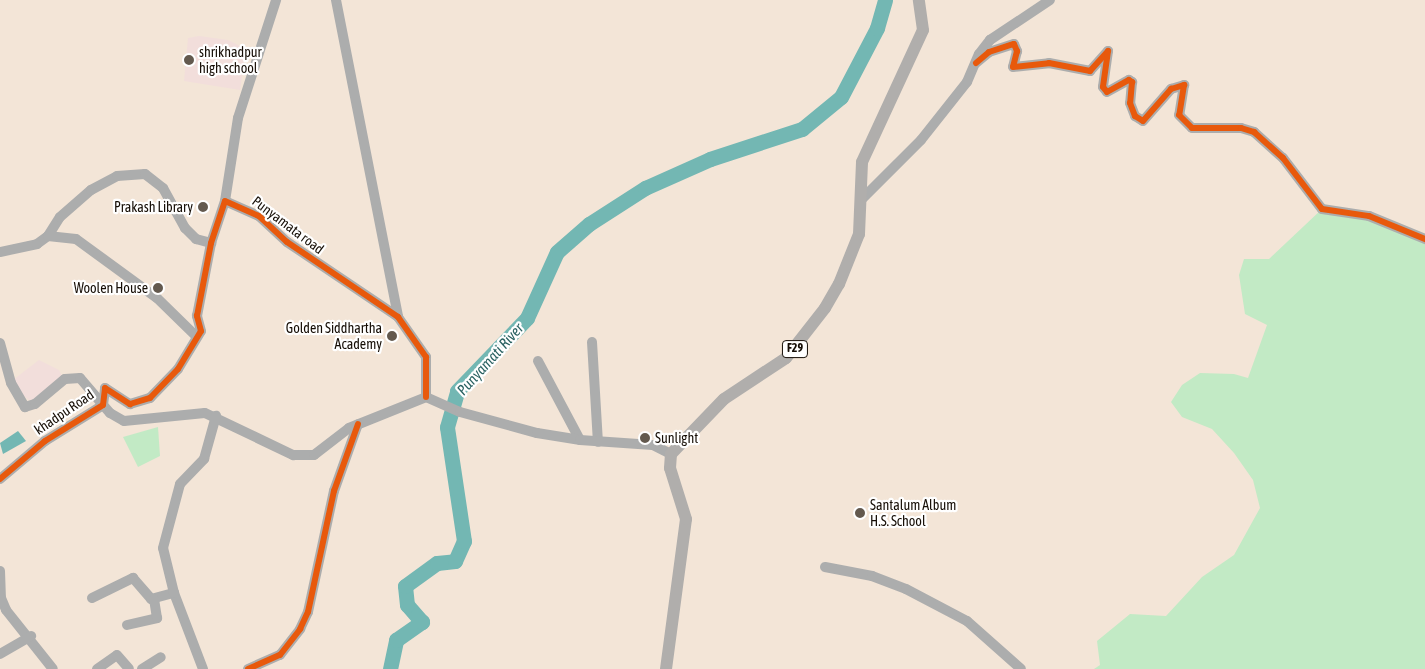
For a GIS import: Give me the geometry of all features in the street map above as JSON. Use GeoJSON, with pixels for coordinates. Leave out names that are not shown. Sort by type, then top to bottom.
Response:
{"type":"FeatureCollection","features":[{"type":"Feature","properties":{"kind":"main road","name":"F29"},"geometry":{"type":"LineString","coordinates":[[671,454],[724,399],[779,365],[801,343],[825,308],[854,252],[862,162],[923,30],[919,0]]}},
{"type":"Feature","properties":{"kind":"main road"},"geometry":{"type":"LineString","coordinates":[[666,669],[686,519],[670,468],[671,454]]}},
{"type":"Feature","properties":{"kind":"street"},"geometry":{"type":"LineString","coordinates":[[48,236],[76,240],[86,245],[157,298],[197,338],[201,331],[197,316],[210,243],[221,222],[238,118],[276,0]]}},
{"type":"Feature","properties":{"kind":"street"},"geometry":{"type":"LineString","coordinates":[[336,0],[398,317]]}},
{"type":"Feature","properties":{"kind":"street"},"geometry":{"type":"LineString","coordinates":[[860,201],[921,140],[967,82],[990,40],[1050,0]]}},
{"type":"Feature","properties":{"kind":"street"},"geometry":{"type":"LineString","coordinates":[[976,63],[989,52],[1014,44],[1017,51],[1013,67],[1049,63],[1090,71],[1108,51],[1103,88],[1107,92],[1128,80],[1132,82],[1130,103],[1135,116],[1143,121],[1171,89],[1184,85],[1179,115],[1192,128],[1241,128],[1254,132],[1282,158],[1322,209],[1369,216],[1425,239]]}},
{"type":"Feature","properties":{"kind":"street"},"geometry":{"type":"LineString","coordinates":[[0,252],[37,244],[48,236],[60,217],[90,190],[117,176],[145,174],[163,188],[185,228],[196,239],[210,243]]}},
{"type":"Feature","properties":{"kind":"street","name":"Punyamata road"},"geometry":{"type":"LineString","coordinates":[[225,200],[259,216],[287,242],[398,317],[426,357],[429,400]]}},
{"type":"Feature","properties":{"kind":"street","name":"khadpu Road"},"geometry":{"type":"LineString","coordinates":[[0,479],[44,441],[103,405],[105,388],[124,404],[150,398],[178,369],[197,338]]}},
{"type":"Feature","properties":{"kind":"street"},"geometry":{"type":"LineString","coordinates":[[592,342],[598,442]]}},
{"type":"Feature","properties":{"kind":"street"},"geometry":{"type":"LineString","coordinates":[[2,350],[11,383],[24,406],[35,404],[71,378],[80,378],[103,405],[124,421],[155,420],[192,412],[216,416],[264,443],[304,456],[314,455],[358,424],[429,400],[460,412],[580,440],[653,446],[671,454]]}},
{"type":"Feature","properties":{"kind":"street"},"geometry":{"type":"LineString","coordinates":[[538,362],[580,440]]}},
{"type":"Feature","properties":{"kind":"street"},"geometry":{"type":"LineString","coordinates":[[203,669],[174,593],[163,558],[165,538],[183,478],[204,460],[216,416]]}},
{"type":"Feature","properties":{"kind":"street"},"geometry":{"type":"LineString","coordinates":[[248,669],[280,655],[300,629],[308,612],[334,491],[358,424]]}},
{"type":"Feature","properties":{"kind":"street"},"geometry":{"type":"LineString","coordinates":[[825,567],[872,576],[906,589],[967,621],[1021,669]]}},
{"type":"Feature","properties":{"kind":"street"},"geometry":{"type":"LineString","coordinates":[[0,571],[1,598],[6,610],[31,636],[49,668]]}},
{"type":"Feature","properties":{"kind":"street"},"geometry":{"type":"LineString","coordinates":[[92,598],[134,578],[154,600],[157,618],[127,624]]}},
{"type":"Feature","properties":{"kind":"street"},"geometry":{"type":"LineString","coordinates":[[154,600],[174,593]]}},
{"type":"Feature","properties":{"kind":"street"},"geometry":{"type":"LineString","coordinates":[[0,654],[31,636]]}},
{"type":"Feature","properties":{"kind":"street"},"geometry":{"type":"LineString","coordinates":[[97,669],[118,655],[129,669]]}},
{"type":"Feature","properties":{"kind":"street"},"geometry":{"type":"LineString","coordinates":[[142,669],[161,657]]}},
{"type":"Feature","properties":{"kind":"shaded area"},"geometry":{"type":"Polygon","coordinates":[[[199,36],[228,40],[246,49],[240,90],[184,81],[188,38],[199,36]]]}},
{"type":"Feature","properties":{"kind":"shaded area"},"geometry":{"type":"Polygon","coordinates":[[[39,360],[59,370],[63,378],[33,403],[17,391],[13,380],[39,360]]]}},
{"type":"Feature","properties":{"kind":"green space"},"geometry":{"type":"Polygon","coordinates":[[[1322,209],[1369,216],[1425,239],[1425,669],[1094,669],[1100,665],[1097,641],[1130,614],[1166,616],[1202,577],[1234,555],[1260,508],[1253,480],[1234,453],[1212,429],[1182,417],[1171,402],[1182,385],[1200,373],[1234,374],[1248,378],[1267,325],[1245,314],[1239,275],[1244,259],[1269,259],[1322,209]]]}},
{"type":"Feature","properties":{"kind":"green space"},"geometry":{"type":"Polygon","coordinates":[[[158,427],[160,456],[138,467],[123,437],[158,427]]]}},
{"type":"Feature","properties":{"kind":"water"},"geometry":{"type":"Polygon","coordinates":[[[18,431],[26,441],[3,454],[0,443],[18,431]]]}},
{"type":"Feature","properties":{"kind":"waterway","name":"Punyamati River"},"geometry":{"type":"LineString","coordinates":[[390,669],[396,640],[422,622],[407,605],[405,586],[437,563],[455,561],[464,541],[447,427],[457,391],[527,318],[557,252],[589,224],[645,188],[710,159],[802,129],[841,97],[877,28],[885,0]]}},
{"type":"Feature","properties":{"kind":"cycle path"},"geometry":{"type":"LineString","coordinates":[[976,63],[989,52],[1014,44],[1017,51],[1013,67],[1049,63],[1090,71],[1108,51],[1103,87],[1107,92],[1129,80],[1132,82],[1130,103],[1135,116],[1143,121],[1171,89],[1184,85],[1179,115],[1192,128],[1241,128],[1254,132],[1283,158],[1322,209],[1369,216],[1425,239]]}},
{"type":"Feature","properties":{"kind":"cycle path"},"geometry":{"type":"LineString","coordinates":[[0,479],[45,441],[103,405],[105,388],[130,404],[150,398],[178,369],[201,331],[197,316],[211,243],[225,201],[259,216],[287,242],[398,317],[426,357],[426,397]]}},
{"type":"Feature","properties":{"kind":"cycle path"},"geometry":{"type":"LineString","coordinates":[[248,669],[280,655],[300,629],[308,612],[334,491],[358,424]]}},
{"type":"Feature","properties":{"kind":"place","name":"shrikhadpur high school"},"geometry":{"type":"Point","coordinates":[189,60]}},
{"type":"Feature","properties":{"kind":"place","name":"Prakash Library"},"geometry":{"type":"Point","coordinates":[203,207]}},
{"type":"Feature","properties":{"kind":"place","name":"Woolen House"},"geometry":{"type":"Point","coordinates":[158,288]}},
{"type":"Feature","properties":{"kind":"place","name":"Golden Siddhartha Academy"},"geometry":{"type":"Point","coordinates":[392,336]}},
{"type":"Feature","properties":{"kind":"place","name":"Sunlight"},"geometry":{"type":"Point","coordinates":[645,438]}},
{"type":"Feature","properties":{"kind":"place","name":"Santalum Album H.S. School"},"geometry":{"type":"Point","coordinates":[860,513]}}]}
